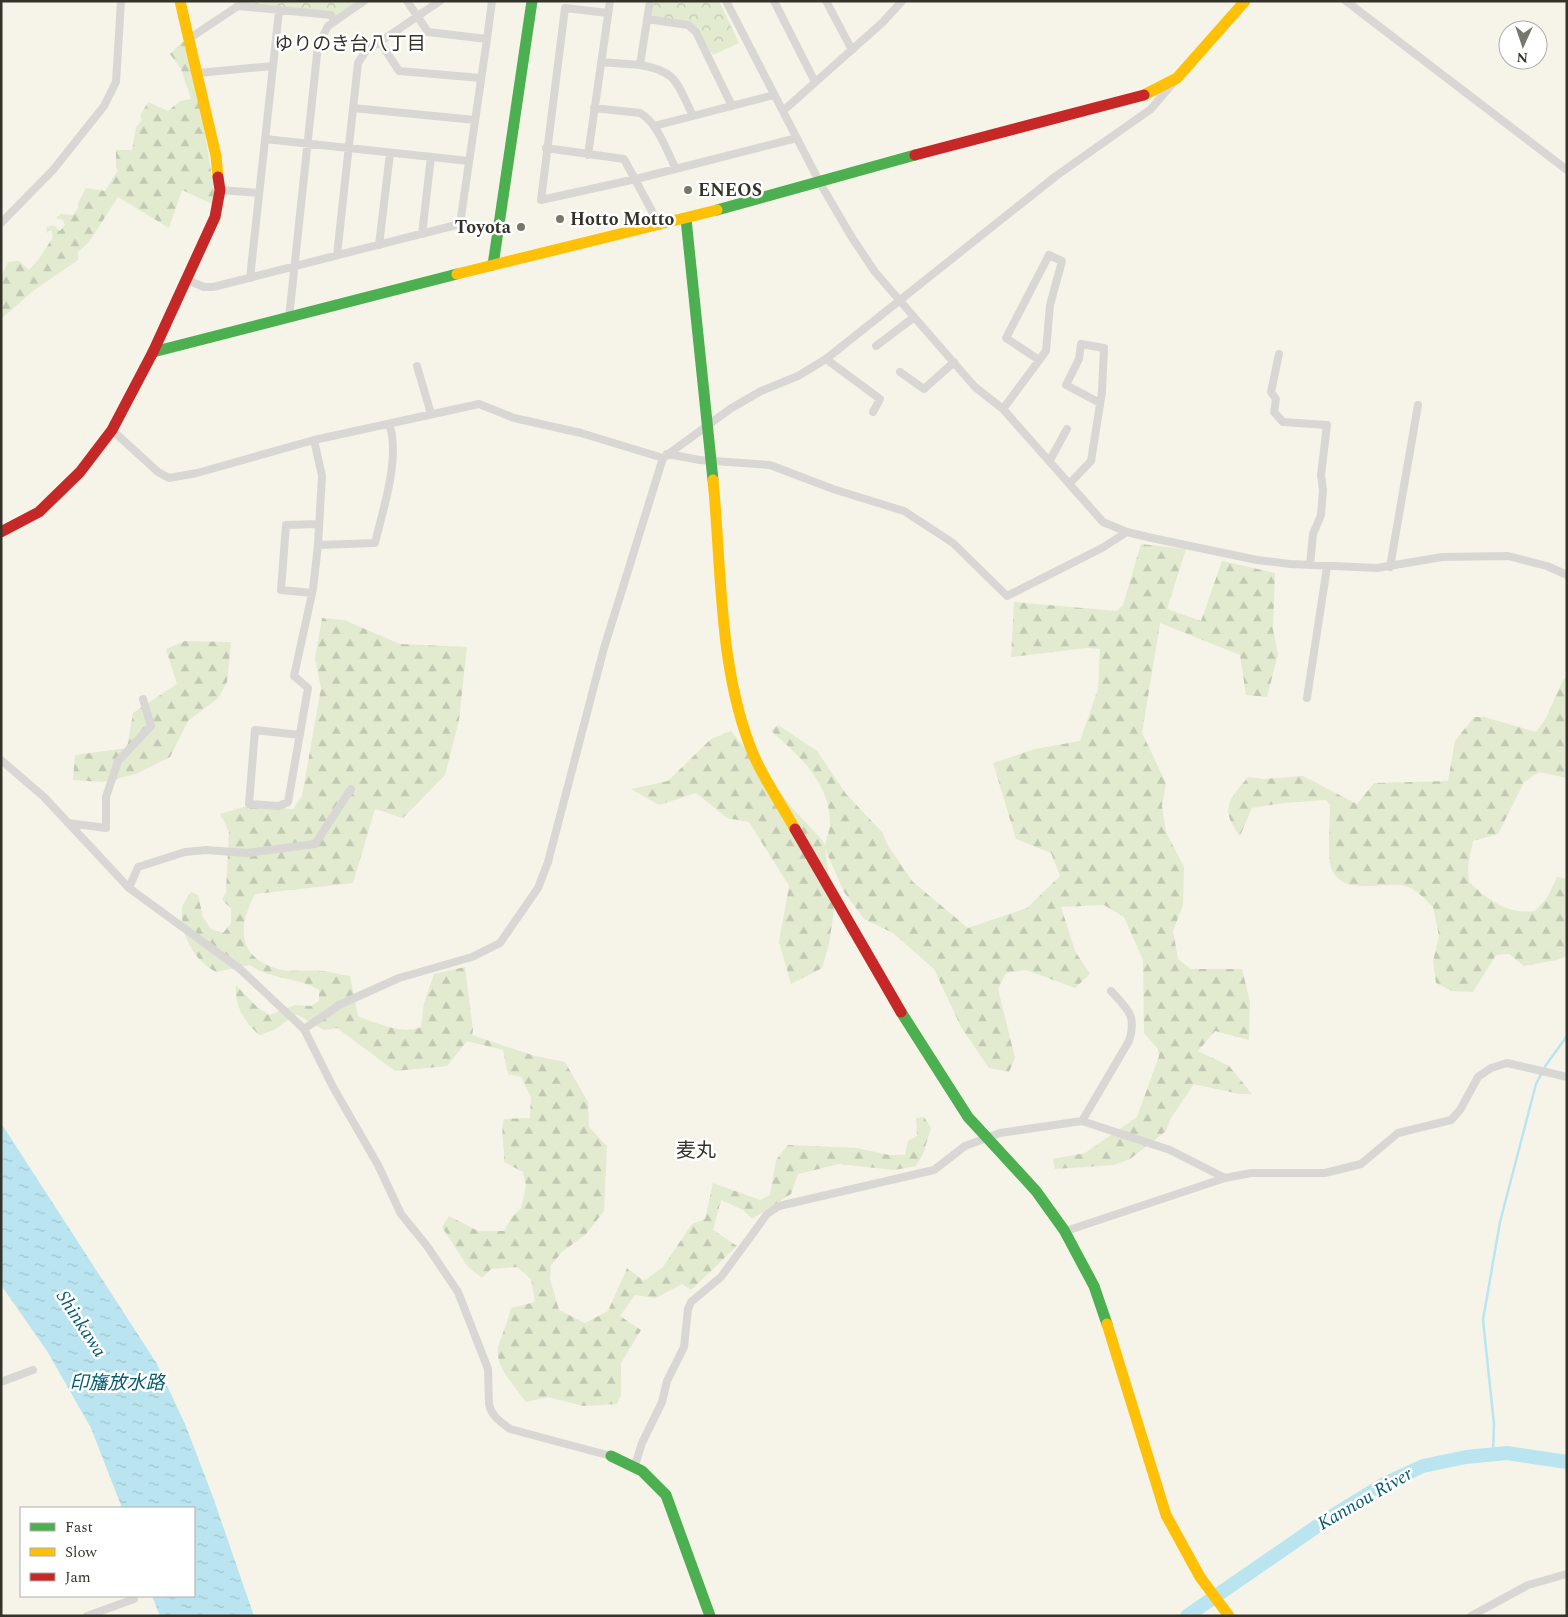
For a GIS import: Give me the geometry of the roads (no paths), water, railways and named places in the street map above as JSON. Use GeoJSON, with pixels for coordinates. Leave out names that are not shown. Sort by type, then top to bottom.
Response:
{"type":"FeatureCollection","features":[{"type":"Feature","properties":{"kind":"street"},"geometry":{"type":"LineString","coordinates":[[1,223],[54,170],[104,106],[116,82],[121,1]]}},
{"type":"Feature","properties":{"kind":"street"},"geometry":{"type":"LineString","coordinates":[[1,532],[39,512],[80,472],[112,430],[153,352],[215,216],[220,190],[216,156],[180,1]]}},
{"type":"Feature","properties":{"kind":"street"},"geometry":{"type":"LineString","coordinates":[[289,318],[318,45],[323,32],[334,20],[364,1]]}},
{"type":"Feature","properties":{"kind":"street"},"geometry":{"type":"LineString","coordinates":[[407,1],[428,32],[486,38]]}},
{"type":"Feature","properties":{"kind":"street"},"geometry":{"type":"LineString","coordinates":[[337,255],[358,63],[362,55],[440,1]]}},
{"type":"Feature","properties":{"kind":"street"},"geometry":{"type":"LineString","coordinates":[[187,280],[204,287],[213,287],[460,224],[492,1]]}},
{"type":"Feature","properties":{"kind":"street"},"geometry":{"type":"LineString","coordinates":[[493,265],[532,1]]}},
{"type":"Feature","properties":{"kind":"street"},"geometry":{"type":"LineString","coordinates":[[588,154],[610,1]]}},
{"type":"Feature","properties":{"kind":"street"},"geometry":{"type":"LineString","coordinates":[[640,65],[650,1]]}},
{"type":"Feature","properties":{"kind":"street"},"geometry":{"type":"LineString","coordinates":[[726,1],[820,183],[875,272],[975,387],[1003,409],[1104,522],[1127,532],[1257,560],[1310,566],[1377,568],[1442,557],[1508,556],[1547,566],[1567,575]]}},
{"type":"Feature","properties":{"kind":"street"},"geometry":{"type":"LineString","coordinates":[[774,1],[816,82]]}},
{"type":"Feature","properties":{"kind":"street"},"geometry":{"type":"LineString","coordinates":[[826,1],[852,50]]}},
{"type":"Feature","properties":{"kind":"street"},"geometry":{"type":"LineString","coordinates":[[783,111],[852,50],[902,1]]}},
{"type":"Feature","properties":{"kind":"street"},"geometry":{"type":"LineString","coordinates":[[304,1029],[341,1004],[399,978],[472,957],[500,943],[538,888],[556,839],[604,648],[665,456],[738,404],[761,391],[798,376],[826,358],[1056,176],[1151,109],[1245,1]]}},
{"type":"Feature","properties":{"kind":"street"},"geometry":{"type":"LineString","coordinates":[[1346,1],[1567,170]]}},
{"type":"Feature","properties":{"kind":"street"},"geometry":{"type":"LineString","coordinates":[[190,38],[238,6],[331,15],[334,20]]}},
{"type":"Feature","properties":{"kind":"street"},"geometry":{"type":"LineString","coordinates":[[608,13],[565,8],[541,200],[636,180],[797,138]]}},
{"type":"Feature","properties":{"kind":"street"},"geometry":{"type":"LineString","coordinates":[[250,278],[279,10]]}},
{"type":"Feature","properties":{"kind":"street"},"geometry":{"type":"LineString","coordinates":[[647,18],[688,25],[696,32],[732,106]]}},
{"type":"Feature","properties":{"kind":"street"},"geometry":{"type":"LineString","coordinates":[[380,42],[399,70],[481,78]]}},
{"type":"Feature","properties":{"kind":"street"},"geometry":{"type":"LineString","coordinates":[[601,62],[657,68],[673,75],[693,116]]}},
{"type":"Feature","properties":{"kind":"street"},"geometry":{"type":"LineString","coordinates":[[198,73],[273,66]]}},
{"type":"Feature","properties":{"kind":"street"},"geometry":{"type":"LineString","coordinates":[[153,352],[493,265],[660,226],[820,183],[921,153],[1144,94],[1177,78]]}},
{"type":"Feature","properties":{"kind":"street"},"geometry":{"type":"LineString","coordinates":[[654,126],[774,95]]}},
{"type":"Feature","properties":{"kind":"street"},"geometry":{"type":"LineString","coordinates":[[353,108],[475,120]]}},
{"type":"Feature","properties":{"kind":"street"},"geometry":{"type":"LineString","coordinates":[[594,108],[640,114],[654,126],[676,169]]}},
{"type":"Feature","properties":{"kind":"street"},"geometry":{"type":"LineString","coordinates":[[265,139],[469,161]]}},
{"type":"Feature","properties":{"kind":"street"},"geometry":{"type":"LineString","coordinates":[[546,148],[624,159],[660,226]]}},
{"type":"Feature","properties":{"kind":"street"},"geometry":{"type":"LineString","coordinates":[[378,245],[390,153]]}},
{"type":"Feature","properties":{"kind":"street"},"geometry":{"type":"LineString","coordinates":[[422,234],[430,157]]}},
{"type":"Feature","properties":{"kind":"street"},"geometry":{"type":"LineString","coordinates":[[220,190],[259,193]]}},
{"type":"Feature","properties":{"kind":"street"},"geometry":{"type":"LineString","coordinates":[[686,219],[709,425],[732,682],[746,736],[755,758],[872,962],[962,1108],[1035,1190],[1066,1231],[1090,1276],[1100,1301],[1166,1515],[1200,1576],[1229,1616]]}},
{"type":"Feature","properties":{"kind":"street"},"geometry":{"type":"LineString","coordinates":[[1003,409],[1046,351],[1050,305],[1062,261],[1049,255],[1006,338],[1039,360]]}},
{"type":"Feature","properties":{"kind":"street"},"geometry":{"type":"LineString","coordinates":[[876,346],[914,318]]}},
{"type":"Feature","properties":{"kind":"street"},"geometry":{"type":"LineString","coordinates":[[1070,483],[1091,461],[1100,402],[1104,348],[1081,344],[1079,359],[1066,385],[1100,402]]}},
{"type":"Feature","properties":{"kind":"street"},"geometry":{"type":"LineString","coordinates":[[1279,354],[1271,392],[1276,399],[1274,412],[1283,422],[1327,426],[1321,475],[1323,490],[1321,515],[1313,534],[1310,566]]}},
{"type":"Feature","properties":{"kind":"street"},"geometry":{"type":"LineString","coordinates":[[826,358],[880,399],[873,412]]}},
{"type":"Feature","properties":{"kind":"street"},"geometry":{"type":"LineString","coordinates":[[900,372],[924,390],[954,362]]}},
{"type":"Feature","properties":{"kind":"street"},"geometry":{"type":"LineString","coordinates":[[417,366],[431,414]]}},
{"type":"Feature","properties":{"kind":"street"},"geometry":{"type":"LineString","coordinates":[[112,430],[158,472],[169,478],[188,475],[314,440],[479,404],[514,418],[581,433],[665,456],[770,465],[834,489],[904,511],[953,543],[1007,596],[1102,548],[1127,532]]}},
{"type":"Feature","properties":{"kind":"street"},"geometry":{"type":"LineString","coordinates":[[1390,566],[1418,405]]}},
{"type":"Feature","properties":{"kind":"street"},"geometry":{"type":"LineString","coordinates":[[318,545],[375,543],[391,470],[393,435],[390,424]]}},
{"type":"Feature","properties":{"kind":"street"},"geometry":{"type":"LineString","coordinates":[[1050,460],[1067,429]]}},
{"type":"Feature","properties":{"kind":"street"},"geometry":{"type":"LineString","coordinates":[[300,735],[255,730],[249,804],[279,806],[288,802],[300,735],[308,688],[294,676],[312,593],[318,545],[322,476],[314,440]]}},
{"type":"Feature","properties":{"kind":"street"},"geometry":{"type":"LineString","coordinates":[[312,593],[281,590],[286,525],[319,524]]}},
{"type":"Feature","properties":{"kind":"street"},"geometry":{"type":"LineString","coordinates":[[1307,698],[1327,566]]}},
{"type":"Feature","properties":{"kind":"street"},"geometry":{"type":"LineString","coordinates":[[68,824],[106,828],[106,797],[118,761],[151,726],[143,698]]}},
{"type":"Feature","properties":{"kind":"street"},"geometry":{"type":"LineString","coordinates":[[1,760],[44,797],[129,888],[240,968],[304,1029],[333,1087],[378,1165],[401,1214],[427,1246],[458,1292],[488,1369],[490,1410],[497,1419],[510,1429],[611,1456],[635,1465],[657,1482],[666,1495],[710,1616]]}},
{"type":"Feature","properties":{"kind":"street"},"geometry":{"type":"LineString","coordinates":[[129,888],[138,867],[185,852],[206,850],[247,853],[315,844],[351,789]]}},
{"type":"Feature","properties":{"kind":"street"},"geometry":{"type":"LineString","coordinates":[[1082,1121],[1129,1041],[1133,1028],[1130,1013],[1111,991]]}},
{"type":"Feature","properties":{"kind":"street"},"geometry":{"type":"LineString","coordinates":[[1066,1231],[1225,1178],[1252,1173],[1325,1173],[1361,1164],[1398,1132],[1451,1120],[1460,1110],[1478,1077],[1491,1068],[1507,1063],[1567,1077]]}},
{"type":"Feature","properties":{"kind":"street"},"geometry":{"type":"LineString","coordinates":[[635,1465],[642,1443],[659,1411],[667,1381],[684,1347],[688,1309],[692,1302],[721,1276],[767,1214],[778,1206],[934,1170],[965,1146],[1000,1133],[1039,1125],[1082,1121],[1170,1150],[1225,1178]]}},
{"type":"Feature","properties":{"kind":"street"},"geometry":{"type":"LineString","coordinates":[[1,1382],[33,1370]]}},
{"type":"Feature","properties":{"kind":"street"},"geometry":{"type":"LineString","coordinates":[[1471,1616],[1528,1585],[1546,1578],[1567,1574]]}},
{"type":"Feature","properties":{"kind":"street"},"geometry":{"type":"LineString","coordinates":[[87,1616],[134,1600]]}},
{"type":"Feature","properties":{"kind":"water","name":"印旛放水路"},"geometry":{"type":"Polygon","coordinates":[[[1,1123],[157,1364],[185,1424],[213,1497],[254,1616],[160,1616],[152,1597],[195,1597],[195,1507],[122,1507],[91,1428],[47,1351],[1,1285],[1,1123]]]}},
{"type":"Feature","properties":{"kind":"waterway"},"geometry":{"type":"LineString","coordinates":[[1493,1455],[1494,1424],[1483,1320],[1500,1222],[1536,1084],[1546,1065],[1567,1036]]}},
{"type":"Feature","properties":{"kind":"waterway","name":"Kannou River"},"geometry":{"type":"LineString","coordinates":[[1187,1616],[1329,1518],[1386,1483],[1423,1466],[1466,1457],[1507,1453],[1567,1462]]}},
{"type":"Feature","properties":{"kind":"place","name":"ENEOS"},"geometry":{"type":"Point","coordinates":[688,190]}},
{"type":"Feature","properties":{"kind":"place","name":"Hotto Motto"},"geometry":{"type":"Point","coordinates":[560,219]}},
{"type":"Feature","properties":{"kind":"place","name":"Toyota"},"geometry":{"type":"Point","coordinates":[521,227]}},
{"type":"Feature","properties":{"kind":"district","name":"ゆりのき台八丁目"},"geometry":{"type":"Point","coordinates":[350,44]}},
{"type":"Feature","properties":{"kind":"district","name":"麦丸"},"geometry":{"type":"Point","coordinates":[696,1151]}},
{"type":"Feature","properties":{"kind":"water label","name":"Shinkawa"},"geometry":{"type":"Point","coordinates":[81,1324]}}]}
